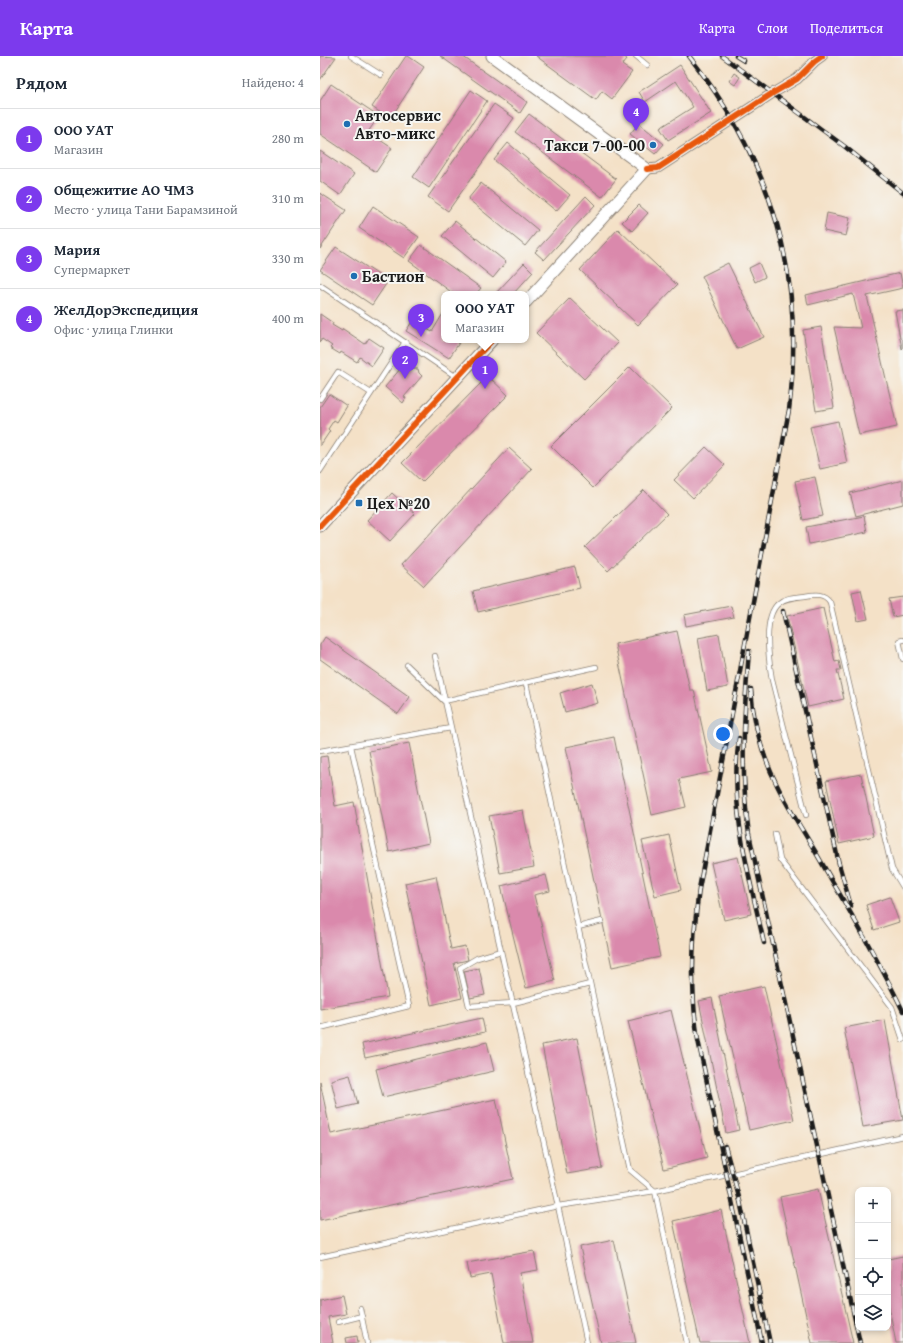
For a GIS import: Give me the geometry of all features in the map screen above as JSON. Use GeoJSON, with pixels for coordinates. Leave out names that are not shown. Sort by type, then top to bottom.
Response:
{"type":"FeatureCollection","features":[{"type":"Feature","properties":{"kind":"street"},"geometry":{"type":"LineString","coordinates":[[492,56],[647,169],[658,168],[797,79],[822,56]]}},
{"type":"Feature","properties":{"kind":"street"},"geometry":{"type":"LineString","coordinates":[[529,299],[647,169]]}},
{"type":"Feature","properties":{"kind":"street"},"geometry":{"type":"LineString","coordinates":[[320,526],[489,343]]}},
{"type":"Feature","properties":{"kind":"lane"},"geometry":{"type":"LineString","coordinates":[[351,56],[381,75]]}},
{"type":"Feature","properties":{"kind":"lane"},"geometry":{"type":"LineString","coordinates":[[636,56],[647,65]]}},
{"type":"Feature","properties":{"kind":"lane"},"geometry":{"type":"LineString","coordinates":[[320,285],[458,378]]}},
{"type":"Feature","properties":{"kind":"lane"},"geometry":{"type":"LineString","coordinates":[[320,471],[405,342]]}},
{"type":"Feature","properties":{"kind":"lane"},"geometry":{"type":"LineString","coordinates":[[320,399],[338,372],[371,393]]}},
{"type":"Feature","properties":{"kind":"lane"},"geometry":{"type":"LineString","coordinates":[[806,815],[772,680],[769,634],[771,616],[778,604],[788,598],[812,594],[823,595],[830,602],[892,869],[903,887]]}},
{"type":"Feature","properties":{"kind":"lane"},"geometry":{"type":"LineString","coordinates":[[903,640],[899,640],[903,659]]}},
{"type":"Feature","properties":{"kind":"lane"},"geometry":{"type":"LineString","coordinates":[[435,656],[558,1206],[587,1343]]}},
{"type":"Feature","properties":{"kind":"lane"},"geometry":{"type":"LineString","coordinates":[[407,666],[444,701]]}},
{"type":"Feature","properties":{"kind":"lane"},"geometry":{"type":"LineString","coordinates":[[444,701],[596,668]]}},
{"type":"Feature","properties":{"kind":"lane"},"geometry":{"type":"LineString","coordinates":[[526,683],[630,1170],[655,1191],[687,1343]]}},
{"type":"Feature","properties":{"kind":"lane"},"geometry":{"type":"LineString","coordinates":[[320,751],[451,728]]}},
{"type":"Feature","properties":{"kind":"lane"},"geometry":{"type":"LineString","coordinates":[[320,1028],[409,1006],[351,746]]}},
{"type":"Feature","properties":{"kind":"lane"},"geometry":{"type":"LineString","coordinates":[[775,834],[780,860],[892,1007],[903,1040]]}},
{"type":"Feature","properties":{"kind":"lane"},"geometry":{"type":"LineString","coordinates":[[578,928],[602,921]]}},
{"type":"Feature","properties":{"kind":"lane"},"geometry":{"type":"LineString","coordinates":[[501,950],[477,958],[460,968],[469,1006],[513,1003],[590,984]]}},
{"type":"Feature","properties":{"kind":"lane"},"geometry":{"type":"LineString","coordinates":[[320,1257],[558,1206],[655,1191],[734,1175],[903,1136]]}},
{"type":"Feature","properties":{"kind":"lane"},"geometry":{"type":"LineString","coordinates":[[360,1308],[367,1343]]}},
{"type":"Feature","properties":{"kind":"lane"},"geometry":{"type":"LineString","coordinates":[[338,1322],[362,1316]]}},
{"type":"Feature","properties":{"kind":"building"},"geometry":{"type":"Polygon","coordinates":[[[320,56],[336,57],[320,80],[320,56]]]}},
{"type":"Feature","properties":{"kind":"building"},"geometry":{"type":"Polygon","coordinates":[[[406,56],[424,67],[390,119],[372,107],[406,56]]]}},
{"type":"Feature","properties":{"kind":"building"},"geometry":{"type":"Polygon","coordinates":[[[440,56],[462,56],[527,102],[520,113],[440,56]]]}},
{"type":"Feature","properties":{"kind":"building"},"geometry":{"type":"Polygon","coordinates":[[[536,56],[623,56],[627,59],[622,65],[632,72],[612,99],[602,91],[596,100],[536,56]]]}},
{"type":"Feature","properties":{"kind":"building"},"geometry":{"type":"Polygon","coordinates":[[[680,65],[711,113],[668,140],[660,128],[693,107],[676,81],[645,102],[639,92],[680,65]]]}},
{"type":"Feature","properties":{"kind":"building"},"geometry":{"type":"Polygon","coordinates":[[[734,73],[740,77],[735,85],[729,81],[734,73]]]}},
{"type":"Feature","properties":{"kind":"building","name":"Автосервис Авто-микс"},"geometry":{"type":"Polygon","coordinates":[[[331,84],[379,116],[368,132],[392,148],[376,172],[320,134],[320,101],[331,84]]]}},
{"type":"Feature","properties":{"kind":"building"},"geometry":{"type":"Polygon","coordinates":[[[471,90],[487,101],[429,188],[413,177],[471,90]]]}},
{"type":"Feature","properties":{"kind":"building"},"geometry":{"type":"Polygon","coordinates":[[[494,104],[514,118],[448,211],[428,197],[494,104]]]}},
{"type":"Feature","properties":{"kind":"building"},"geometry":{"type":"Polygon","coordinates":[[[529,114],[616,179],[602,197],[515,132],[529,114]]]}},
{"type":"Feature","properties":{"kind":"building"},"geometry":{"type":"Polygon","coordinates":[[[639,123],[664,144],[655,154],[630,134],[639,123]]]}},
{"type":"Feature","properties":{"kind":"building"},"geometry":{"type":"Polygon","coordinates":[[[508,143],[570,195],[556,211],[494,160],[508,143]]]}},
{"type":"Feature","properties":{"kind":"building"},"geometry":{"type":"Polygon","coordinates":[[[320,151],[354,174],[340,195],[320,181],[320,151]]]}},
{"type":"Feature","properties":{"kind":"building"},"geometry":{"type":"Polygon","coordinates":[[[481,183],[538,230],[525,246],[468,199],[481,183]]]}},
{"type":"Feature","properties":{"kind":"building"},"geometry":{"type":"Polygon","coordinates":[[[320,193],[346,210],[320,249],[320,193]]]}},
{"type":"Feature","properties":{"kind":"building"},"geometry":{"type":"Polygon","coordinates":[[[586,196],[595,205],[544,260],[535,252],[586,196]]]}},
{"type":"Feature","properties":{"kind":"building"},"geometry":{"type":"Polygon","coordinates":[[[639,205],[648,213],[632,231],[622,222],[639,205]]]}},
{"type":"Feature","properties":{"kind":"building"},"geometry":{"type":"Polygon","coordinates":[[[373,206],[419,237],[404,258],[359,228],[373,206]]]}},
{"type":"Feature","properties":{"kind":"building"},"geometry":{"type":"Polygon","coordinates":[[[827,213],[850,218],[846,236],[824,231],[827,213]]]}},
{"type":"Feature","properties":{"kind":"building"},"geometry":{"type":"Polygon","coordinates":[[[455,221],[506,262],[493,278],[442,236],[455,221]]]}},
{"type":"Feature","properties":{"kind":"building"},"geometry":{"type":"Polygon","coordinates":[[[618,229],[677,285],[638,325],[580,270],[618,229]]]}},
{"type":"Feature","properties":{"kind":"building"},"geometry":{"type":"Polygon","coordinates":[[[421,245],[481,288],[478,291],[450,291],[409,261],[421,245]]]}},
{"type":"Feature","properties":{"kind":"building","name":"Бастион"},"geometry":{"type":"Polygon","coordinates":[[[336,247],[388,281],[372,305],[320,270],[336,247]]]}},
{"type":"Feature","properties":{"kind":"building"},"geometry":{"type":"Polygon","coordinates":[[[524,263],[533,272],[516,291],[498,291],[524,263]]]}},
{"type":"Feature","properties":{"kind":"building"},"geometry":{"type":"Polygon","coordinates":[[[728,263],[764,337],[737,349],[702,276],[728,263]]]}},
{"type":"Feature","properties":{"kind":"building"},"geometry":{"type":"Polygon","coordinates":[[[759,263],[765,277],[755,282],[749,268],[759,263]]]}},
{"type":"Feature","properties":{"kind":"building"},"geometry":{"type":"Polygon","coordinates":[[[900,273],[903,288],[867,296],[897,427],[859,435],[834,327],[861,328],[853,294],[808,305],[806,295],[900,273]]]}},
{"type":"Feature","properties":{"kind":"building"},"geometry":{"type":"Polygon","coordinates":[[[570,298],[618,343],[584,379],[536,333],[570,298]]]}},
{"type":"Feature","properties":{"kind":"building"},"geometry":{"type":"Polygon","coordinates":[[[903,310],[903,348],[902,349],[895,311],[903,310]]]}},
{"type":"Feature","properties":{"kind":"building"},"geometry":{"type":"Polygon","coordinates":[[[320,314],[333,323],[332,325],[342,331],[343,329],[365,344],[369,338],[384,348],[372,366],[360,357],[357,362],[341,352],[340,354],[330,348],[332,346],[322,339],[320,342],[320,314]]]}},
{"type":"Feature","properties":{"kind":"building"},"geometry":{"type":"Polygon","coordinates":[[[441,317],[441,343],[459,343],[449,358],[406,331],[413,320],[432,332],[441,317]]]}},
{"type":"Feature","properties":{"kind":"building"},"geometry":{"type":"Polygon","coordinates":[[[821,327],[834,408],[816,411],[803,330],[821,327]]]}},
{"type":"Feature","properties":{"kind":"building"},"geometry":{"type":"Polygon","coordinates":[[[406,362],[414,369],[418,369],[422,376],[404,397],[406,398],[403,403],[385,387],[406,362]]]}},
{"type":"Feature","properties":{"kind":"building"},"geometry":{"type":"Polygon","coordinates":[[[630,367],[672,408],[593,488],[551,446],[630,367]]]}},
{"type":"Feature","properties":{"kind":"building"},"geometry":{"type":"Polygon","coordinates":[[[488,376],[508,395],[422,482],[402,463],[488,376]]]}},
{"type":"Feature","properties":{"kind":"building"},"geometry":{"type":"Polygon","coordinates":[[[329,394],[347,406],[337,422],[334,420],[328,429],[330,431],[320,446],[320,407],[329,394]]]}},
{"type":"Feature","properties":{"kind":"building"},"geometry":{"type":"Polygon","coordinates":[[[838,421],[847,463],[820,469],[810,427],[838,421]]]}},
{"type":"Feature","properties":{"kind":"building"},"geometry":{"type":"Polygon","coordinates":[[[706,447],[725,465],[693,498],[674,480],[706,447]]]}},
{"type":"Feature","properties":{"kind":"building"},"geometry":{"type":"Polygon","coordinates":[[[509,448],[532,469],[424,586],[401,565],[509,448]]]}},
{"type":"Feature","properties":{"kind":"building"},"geometry":{"type":"Polygon","coordinates":[[[815,477],[823,516],[803,520],[795,481],[815,477]]]}},
{"type":"Feature","properties":{"kind":"building"},"geometry":{"type":"Polygon","coordinates":[[[903,480],[903,504],[856,516],[850,493],[903,480]]]}},
{"type":"Feature","properties":{"kind":"building"},"geometry":{"type":"Polygon","coordinates":[[[644,490],[667,514],[608,571],[585,547],[644,490]]]}},
{"type":"Feature","properties":{"kind":"building"},"geometry":{"type":"Polygon","coordinates":[[[392,493],[415,514],[390,541],[367,520],[392,493]]]}},
{"type":"Feature","properties":{"kind":"building"},"geometry":{"type":"Polygon","coordinates":[[[864,516],[867,532],[809,544],[806,527],[864,516]]]}},
{"type":"Feature","properties":{"kind":"building"},"geometry":{"type":"Polygon","coordinates":[[[575,567],[580,588],[478,612],[473,591],[575,567]]]}},
{"type":"Feature","properties":{"kind":"building"},"geometry":{"type":"Polygon","coordinates":[[[861,590],[868,619],[858,621],[852,592],[861,590]]]}},
{"type":"Feature","properties":{"kind":"building"},"geometry":{"type":"Polygon","coordinates":[[[903,597],[903,615],[893,617],[889,599],[903,597]]]}},
{"type":"Feature","properties":{"kind":"building"},"geometry":{"type":"Polygon","coordinates":[[[731,606],[734,617],[686,626],[684,615],[731,606]]]}},
{"type":"Feature","properties":{"kind":"building"},"geometry":{"type":"Polygon","coordinates":[[[823,608],[835,662],[839,661],[841,670],[837,670],[844,699],[808,707],[787,616],[823,608]]]}},
{"type":"Feature","properties":{"kind":"building"},"geometry":{"type":"Polygon","coordinates":[[[677,631],[690,690],[694,690],[712,772],[679,779],[686,807],[652,815],[615,644],[677,631]]]}},
{"type":"Feature","properties":{"kind":"building"},"geometry":{"type":"Polygon","coordinates":[[[719,634],[728,687],[707,691],[698,638],[719,634]]]}},
{"type":"Feature","properties":{"kind":"building"},"geometry":{"type":"Polygon","coordinates":[[[325,637],[410,697],[398,714],[320,659],[320,645],[325,637]]]}},
{"type":"Feature","properties":{"kind":"building"},"geometry":{"type":"Polygon","coordinates":[[[592,683],[598,703],[565,712],[560,693],[592,683]]]}},
{"type":"Feature","properties":{"kind":"building"},"geometry":{"type":"Polygon","coordinates":[[[614,737],[660,957],[612,967],[566,747],[614,737]]]}},
{"type":"Feature","properties":{"kind":"building"},"geometry":{"type":"Polygon","coordinates":[[[409,743],[429,843],[389,852],[369,751],[409,743]]]}},
{"type":"Feature","properties":{"kind":"building"},"geometry":{"type":"Polygon","coordinates":[[[327,756],[335,806],[354,802],[388,997],[320,1009],[320,757],[327,756]]]}},
{"type":"Feature","properties":{"kind":"building"},"geometry":{"type":"Polygon","coordinates":[[[861,774],[874,836],[839,844],[826,781],[861,774]]]}},
{"type":"Feature","properties":{"kind":"building"},"geometry":{"type":"Polygon","coordinates":[[[523,810],[534,867],[500,873],[489,816],[523,810]]]}},
{"type":"Feature","properties":{"kind":"building"},"geometry":{"type":"Polygon","coordinates":[[[669,835],[681,890],[655,896],[642,841],[669,835]]]}},
{"type":"Feature","properties":{"kind":"building"},"geometry":{"type":"Polygon","coordinates":[[[738,857],[751,914],[724,920],[711,863],[738,857]]]}},
{"type":"Feature","properties":{"kind":"building"},"geometry":{"type":"Polygon","coordinates":[[[546,875],[550,891],[534,895],[555,981],[526,988],[501,886],[546,875]]]}},
{"type":"Feature","properties":{"kind":"building"},"geometry":{"type":"Polygon","coordinates":[[[436,876],[451,949],[465,946],[468,960],[454,963],[462,998],[431,1005],[405,883],[436,876]]]}},
{"type":"Feature","properties":{"kind":"building"},"geometry":{"type":"Polygon","coordinates":[[[890,897],[899,922],[874,930],[866,905],[890,897]]]}},
{"type":"Feature","properties":{"kind":"building"},"geometry":{"type":"Polygon","coordinates":[[[479,968],[485,995],[470,998],[464,971],[479,968]]]}},
{"type":"Feature","properties":{"kind":"building"},"geometry":{"type":"Polygon","coordinates":[[[764,986],[794,1120],[749,1130],[719,996],[764,986]]]}},
{"type":"Feature","properties":{"kind":"building"},"geometry":{"type":"Polygon","coordinates":[[[712,998],[739,1130],[726,1133],[699,1001],[712,998]]]}},
{"type":"Feature","properties":{"kind":"building"},"geometry":{"type":"Polygon","coordinates":[[[671,1010],[707,1158],[664,1169],[628,1021],[671,1010]]]}},
{"type":"Feature","properties":{"kind":"building"},"geometry":{"type":"Polygon","coordinates":[[[482,1018],[485,1032],[365,1058],[362,1044],[482,1018]]]}},
{"type":"Feature","properties":{"kind":"building"},"geometry":{"type":"Polygon","coordinates":[[[885,1020],[903,1120],[863,1127],[844,1028],[885,1020]]]}},
{"type":"Feature","properties":{"kind":"building"},"geometry":{"type":"Polygon","coordinates":[[[577,1038],[602,1168],[567,1174],[542,1045],[577,1038]]]}},
{"type":"Feature","properties":{"kind":"building"},"geometry":{"type":"Polygon","coordinates":[[[487,1042],[494,1071],[383,1097],[376,1069],[487,1042]]]}},
{"type":"Feature","properties":{"kind":"building"},"geometry":{"type":"Polygon","coordinates":[[[350,1075],[358,1104],[338,1109],[331,1080],[350,1075]]]}},
{"type":"Feature","properties":{"kind":"building"},"geometry":{"type":"Polygon","coordinates":[[[320,1082],[331,1134],[496,1099],[513,1179],[320,1220],[320,1082]]]}},
{"type":"Feature","properties":{"kind":"building"},"geometry":{"type":"Polygon","coordinates":[[[818,1189],[853,1343],[812,1343],[780,1197],[818,1189]]]}},
{"type":"Feature","properties":{"kind":"building"},"geometry":{"type":"Polygon","coordinates":[[[721,1210],[750,1343],[700,1343],[673,1221],[721,1210]]]}},
{"type":"Feature","properties":{"kind":"building"},"geometry":{"type":"Polygon","coordinates":[[[614,1240],[636,1343],[601,1343],[580,1247],[614,1240]]]}},
{"type":"Feature","properties":{"kind":"building"},"geometry":{"type":"Polygon","coordinates":[[[534,1251],[538,1270],[520,1273],[533,1343],[504,1343],[491,1274],[470,1278],[467,1263],[534,1251]]]}},
{"type":"Feature","properties":{"kind":"building"},"geometry":{"type":"Polygon","coordinates":[[[903,1256],[903,1343],[896,1343],[891,1317],[891,1258],[903,1256]]]}},
{"type":"Feature","properties":{"kind":"building"},"geometry":{"type":"Polygon","coordinates":[[[342,1295],[346,1314],[328,1317],[333,1343],[320,1343],[320,1300],[342,1295]]]}},
{"type":"Feature","properties":{"kind":"building"},"geometry":{"type":"Polygon","coordinates":[[[357,1336],[358,1343],[347,1343],[346,1338],[357,1336]]]}},
{"type":"Feature","properties":{"kind":"railway"},"geometry":{"type":"LineString","coordinates":[[689,56],[718,96],[742,137],[762,179],[776,222],[787,267],[792,313],[793,360],[789,410],[699,889],[693,946],[695,1021],[698,1040],[762,1343]]}},
{"type":"Feature","properties":{"kind":"railway"},"geometry":{"type":"LineString","coordinates":[[722,56],[844,146],[903,193]]}},
{"type":"Feature","properties":{"kind":"railway"},"geometry":{"type":"LineString","coordinates":[[736,56],[744,61]]}},
{"type":"Feature","properties":{"kind":"railway"},"geometry":{"type":"LineString","coordinates":[[783,611],[839,864],[851,906]]}},
{"type":"Feature","properties":{"kind":"railway"},"geometry":{"type":"LineString","coordinates":[[749,651],[744,720],[744,788],[749,834],[860,1343]]}},
{"type":"Feature","properties":{"kind":"railway"},"geometry":{"type":"LineString","coordinates":[[751,689],[759,738],[777,785],[790,810],[872,950],[903,1011]]}},
{"type":"Feature","properties":{"kind":"railway"},"geometry":{"type":"LineString","coordinates":[[739,738],[737,790],[742,841],[764,943]]}},
{"type":"Feature","properties":{"kind":"railway"},"geometry":{"type":"LineString","coordinates":[[725,1146],[740,1201],[770,1343]]}},
{"type":"Feature","properties":{"kind":"cycle path"},"geometry":{"type":"LineString","coordinates":[[647,169],[658,168],[797,79],[822,56]]}},
{"type":"Feature","properties":{"kind":"cycle path"},"geometry":{"type":"LineString","coordinates":[[320,526],[489,343]]}},
{"type":"Feature","properties":{"kind":"place","name":"Автосервис Авто-микс"},"geometry":{"type":"Point","coordinates":[347,124]}},
{"type":"Feature","properties":{"kind":"place","name":"ЖелДорЭкспедиция"},"geometry":{"type":"Point","coordinates":[636,131]}},
{"type":"Feature","properties":{"kind":"place","name":"Такси 7-00-00"},"geometry":{"type":"Point","coordinates":[653,145]}},
{"type":"Feature","properties":{"kind":"place","name":"Бастион"},"geometry":{"type":"Point","coordinates":[354,276]}},
{"type":"Feature","properties":{"kind":"place","name":"Мария"},"geometry":{"type":"Point","coordinates":[421,337]}},
{"type":"Feature","properties":{"kind":"place","name":"Общежитие АО ЧМЗ"},"geometry":{"type":"Point","coordinates":[405,379]}},
{"type":"Feature","properties":{"kind":"place","name":"ООО УАТ"},"geometry":{"type":"Point","coordinates":[485,389]}},
{"type":"Feature","properties":{"kind":"place","name":"Цех №20"},"geometry":{"type":"Point","coordinates":[359,503]}}]}
